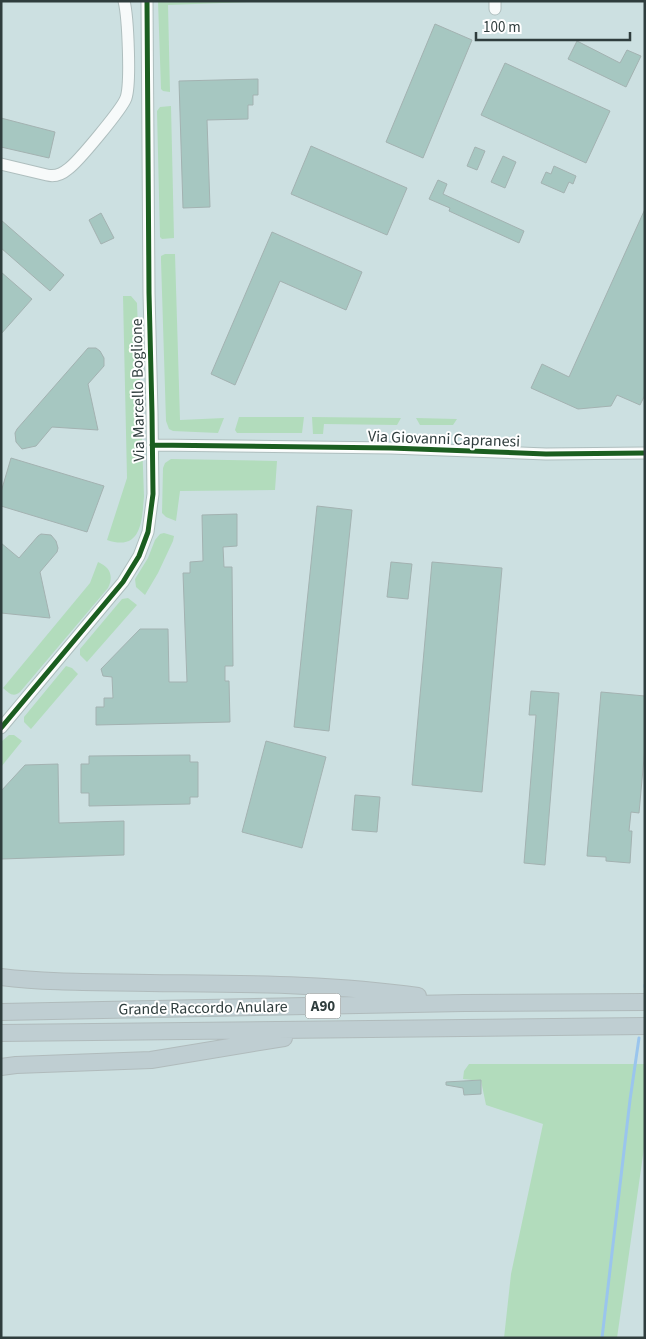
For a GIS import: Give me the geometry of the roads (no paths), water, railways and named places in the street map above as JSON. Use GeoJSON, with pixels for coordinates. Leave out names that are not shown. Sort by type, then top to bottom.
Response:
{"type":"FeatureCollection","features":[{"type":"Feature","properties":{"kind":"highway"},"geometry":{"type":"LineString","coordinates":[[1,976],[86,982],[312,985],[376,990],[464,1003]]}},
{"type":"Feature","properties":{"kind":"highway","name":"Grande Raccordo Anulare"},"geometry":{"type":"LineString","coordinates":[[1,1012],[464,1003],[645,1002]]}},
{"type":"Feature","properties":{"kind":"highway","name":"Grande Raccordo Anulare"},"geometry":{"type":"LineString","coordinates":[[1,1033],[645,1026]]}},
{"type":"Feature","properties":{"kind":"highway"},"geometry":{"type":"LineString","coordinates":[[1,1067],[151,1060],[342,1029]]}},
{"type":"Feature","properties":{"kind":"street"},"geometry":{"type":"LineString","coordinates":[[1,164],[54,176],[73,164],[116,114],[126,99],[128,86],[124,1]]}},
{"type":"Feature","properties":{"kind":"street","name":"Via Marcello Boglione"},"geometry":{"type":"LineString","coordinates":[[1,728],[123,582],[136,562],[146,538],[151,517],[153,494],[147,162],[148,35],[146,1]]}},
{"type":"Feature","properties":{"kind":"street"},"geometry":{"type":"LineString","coordinates":[[127,37],[148,35]]}},
{"type":"Feature","properties":{"kind":"street","name":"Via Giovanni Capranesi"},"geometry":{"type":"LineString","coordinates":[[152,445],[391,448],[546,454],[645,453]]}},
{"type":"Feature","properties":{"kind":"waterway"},"geometry":{"type":"LineString","coordinates":[[602,1338],[639,1038]]}}]}
